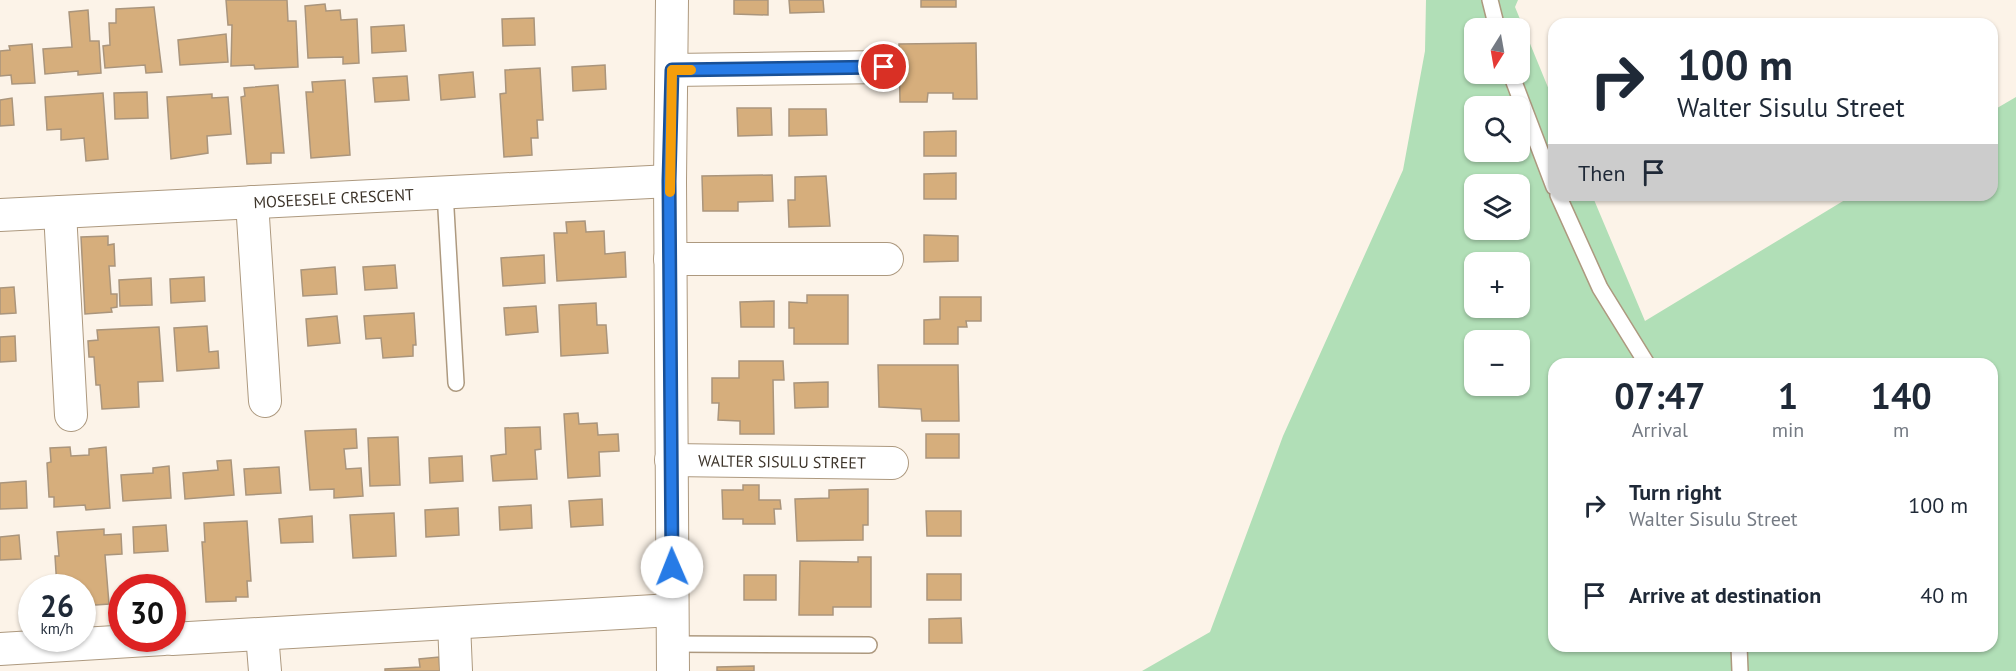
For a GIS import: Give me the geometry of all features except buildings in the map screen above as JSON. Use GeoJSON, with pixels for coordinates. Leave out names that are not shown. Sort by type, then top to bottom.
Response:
{"type":"FeatureCollection","features":[{"type":"Feature","properties":{"kind":"street"},"geometry":{"type":"LineString","coordinates":[[672,0],[669,181],[673,658]]}},
{"type":"Feature","properties":{"kind":"street"},"geometry":{"type":"LineString","coordinates":[[672,70],[884,67]]}},
{"type":"Feature","properties":{"kind":"street","name":"MOSEESELE CRESCENT"},"geometry":{"type":"LineString","coordinates":[[0,215],[669,181]]}},
{"type":"Feature","properties":{"kind":"street"},"geometry":{"type":"LineString","coordinates":[[252,202],[265,401]]}},
{"type":"Feature","properties":{"kind":"street"},"geometry":{"type":"LineString","coordinates":[[60,212],[71,415]]}},
{"type":"Feature","properties":{"kind":"street"},"geometry":{"type":"LineString","coordinates":[[670,259],[887,260]]}},
{"type":"Feature","properties":{"kind":"street","name":"WALTER SISULU STREET"},"geometry":{"type":"LineString","coordinates":[[671,460],[892,463]]}},
{"type":"Feature","properties":{"kind":"street"},"geometry":{"type":"LineString","coordinates":[[186,638],[672,610]]}},
{"type":"Feature","properties":{"kind":"street"},"geometry":{"type":"LineString","coordinates":[[454,622],[456,671]]}},
{"type":"Feature","properties":{"kind":"street"},"geometry":{"type":"LineString","coordinates":[[261,634],[265,671]]}},
{"type":"Feature","properties":{"kind":"street"},"geometry":{"type":"LineString","coordinates":[[0,649],[73,658],[108,651]]}},
{"type":"Feature","properties":{"kind":"lane"},"geometry":{"type":"LineString","coordinates":[[1490,0],[1494,18]]}},
{"type":"Feature","properties":{"kind":"lane"},"geometry":{"type":"LineString","coordinates":[[1515,84],[1548,171]]}},
{"type":"Feature","properties":{"kind":"lane"},"geometry":{"type":"LineString","coordinates":[[445,192],[456,383]]}},
{"type":"Feature","properties":{"kind":"lane"},"geometry":{"type":"LineString","coordinates":[[1561,201],[1600,288],[1643,358]]}},
{"type":"Feature","properties":{"kind":"lane"},"geometry":{"type":"LineString","coordinates":[[673,658],[869,645]]}},
{"type":"Feature","properties":{"kind":"lane"},"geometry":{"type":"LineString","coordinates":[[1739,652],[1740,671]]}},
{"type":"Feature","properties":{"kind":"green space"},"geometry":{"type":"Polygon","coordinates":[[[1426,0],[1518,0],[1515,7],[1520,18],[1464,18],[1464,84],[1530,84],[1530,44],[1548,87],[1548,201],[1595,201],[1645,321],[1843,201],[1998,201],[1998,108],[2016,97],[2016,671],[1142,671],[1210,632],[1283,436],[1403,170],[1425,51],[1426,0]]]}},
{"type":"Feature","properties":{"kind":"slow traffic"},"geometry":{"type":"LineString","coordinates":[[670,192],[672,70],[691,70]]}},
{"type":"Feature","properties":{"kind":"route"},"geometry":{"type":"LineString","coordinates":[[672,567],[669,181],[672,70],[884,67]]}}]}
